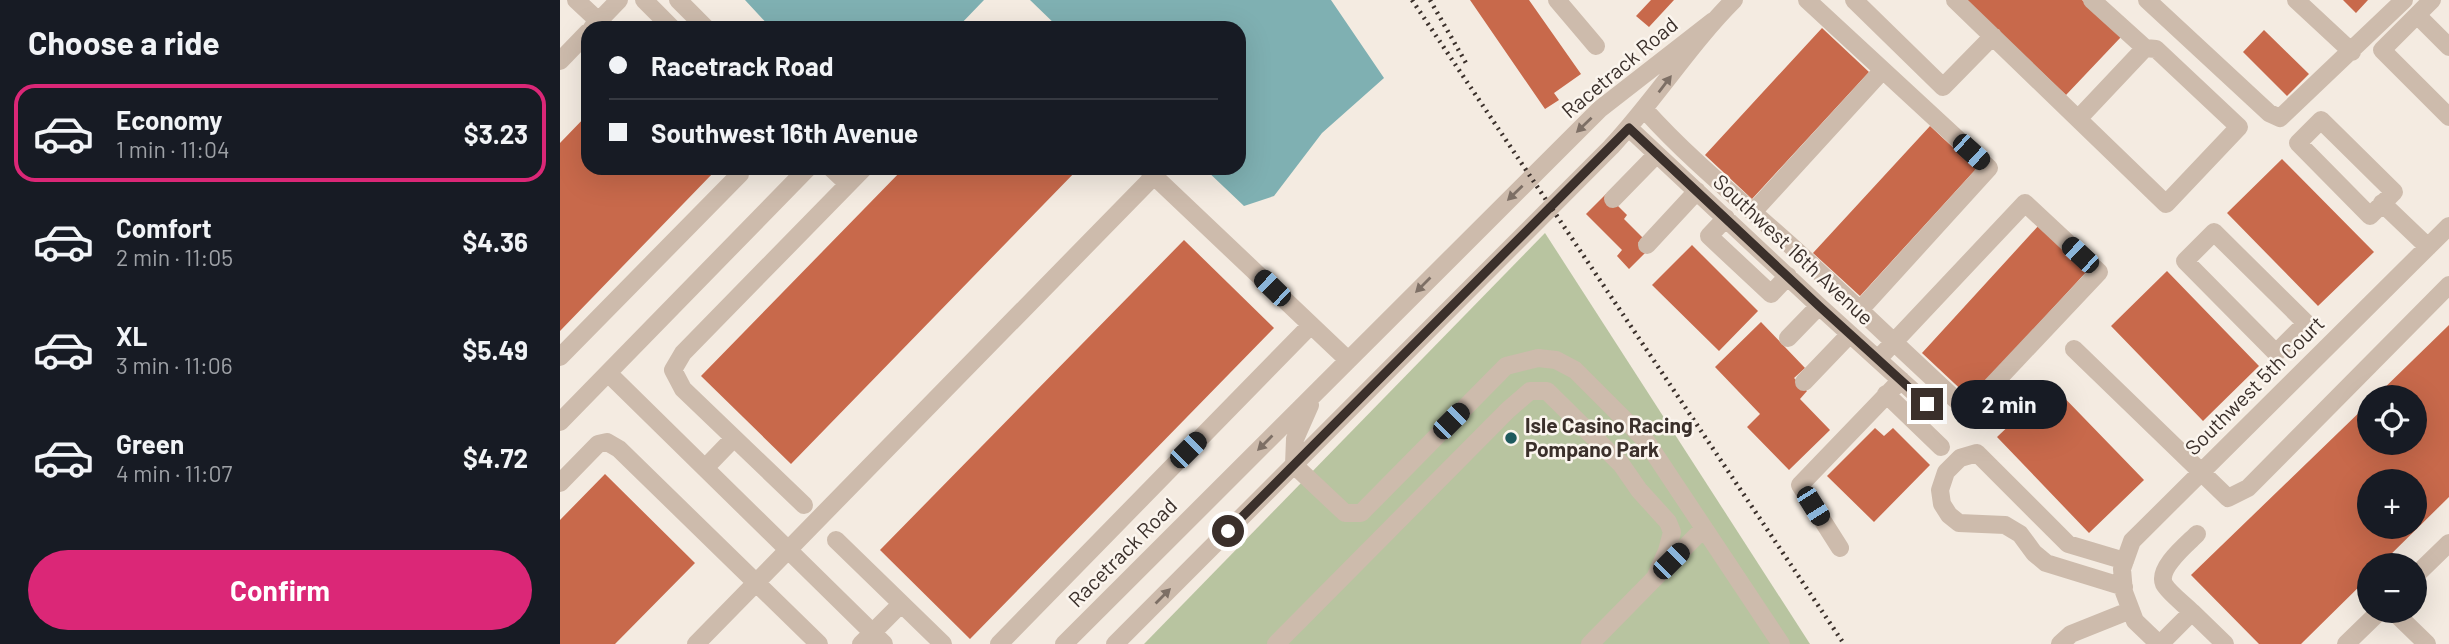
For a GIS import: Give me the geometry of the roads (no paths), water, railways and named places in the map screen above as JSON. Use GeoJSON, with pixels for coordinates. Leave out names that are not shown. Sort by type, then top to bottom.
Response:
{"type":"FeatureCollection","features":[{"type":"Feature","properties":{"kind":"street"},"geometry":{"type":"LineString","coordinates":[[576,0],[592,21]]}},
{"type":"Feature","properties":{"kind":"street"},"geometry":{"type":"LineString","coordinates":[[601,21],[619,0]]}},
{"type":"Feature","properties":{"kind":"street"},"geometry":{"type":"LineString","coordinates":[[643,0],[665,21]]}},
{"type":"Feature","properties":{"kind":"street"},"geometry":{"type":"LineString","coordinates":[[678,0],[699,21]]}},
{"type":"Feature","properties":{"kind":"street"},"geometry":{"type":"LineString","coordinates":[[1557,0],[1596,46]]}},
{"type":"Feature","properties":{"kind":"street"},"geometry":{"type":"LineString","coordinates":[[1713,21],[1734,0]]}},
{"type":"Feature","properties":{"kind":"street"},"geometry":{"type":"LineString","coordinates":[[1807,0],[1989,168],[1859,311]]}},
{"type":"Feature","properties":{"kind":"street"},"geometry":{"type":"LineString","coordinates":[[1854,0],[1943,87],[1993,36]]}},
{"type":"Feature","properties":{"kind":"street"},"geometry":{"type":"LineString","coordinates":[[1955,0],[2166,204],[2239,127],[2156,48],[2145,48],[2092,0]]}},
{"type":"Feature","properties":{"kind":"street"},"geometry":{"type":"LineString","coordinates":[[2147,0],[2269,113],[2280,118],[2404,0]]}},
{"type":"Feature","properties":{"kind":"street"},"geometry":{"type":"LineString","coordinates":[[2296,0],[2352,52]]}},
{"type":"Feature","properties":{"kind":"street"},"geometry":{"type":"LineString","coordinates":[[2432,0],[2382,50],[2449,117]]}},
{"type":"Feature","properties":{"kind":"street"},"geometry":{"type":"LineString","coordinates":[[2417,15],[2449,47]]}},
{"type":"Feature","properties":{"kind":"street","name":"Racetrack Road"},"geometry":{"type":"LineString","coordinates":[[1115,644],[1629,128],[1713,21]]}},
{"type":"Feature","properties":{"kind":"street","name":"Racetrack Road"},"geometry":{"type":"LineString","coordinates":[[1064,644],[1600,109],[1713,21]]}},
{"type":"Feature","properties":{"kind":"street"},"geometry":{"type":"LineString","coordinates":[[560,61],[581,41]]}},
{"type":"Feature","properties":{"kind":"street"},"geometry":{"type":"LineString","coordinates":[[2078,118],[2145,48]]}},
{"type":"Feature","properties":{"kind":"street"},"geometry":{"type":"LineString","coordinates":[[1753,212],[1882,71]]}},
{"type":"Feature","properties":{"kind":"street"},"geometry":{"type":"LineString","coordinates":[[1645,110],[1668,136],[1753,212],[1859,311],[1894,343],[1968,411],[2099,272],[2025,203],[1894,343],[1878,359]]}},
{"type":"Feature","properties":{"kind":"street"},"geometry":{"type":"LineString","coordinates":[[2321,120],[2394,192],[2382,203],[2370,216],[2298,143],[2321,120]]}},
{"type":"Feature","properties":{"kind":"street","name":"Southwest 16th Avenue"},"geometry":{"type":"LineString","coordinates":[[1629,128],[1927,404]]}},
{"type":"Feature","properties":{"kind":"street"},"geometry":{"type":"LineString","coordinates":[[1614,199],[1656,155]]}},
{"type":"Feature","properties":{"kind":"street"},"geometry":{"type":"LineString","coordinates":[[560,357],[739,175]]}},
{"type":"Feature","properties":{"kind":"street"},"geometry":{"type":"LineString","coordinates":[[560,422],[801,175]]}},
{"type":"Feature","properties":{"kind":"street"},"geometry":{"type":"LineString","coordinates":[[838,175],[848,184]]}},
{"type":"Feature","properties":{"kind":"street"},"geometry":{"type":"LineString","coordinates":[[804,505],[683,389],[673,370],[677,360],[857,175]]}},
{"type":"Feature","properties":{"kind":"street"},"geometry":{"type":"LineString","coordinates":[[696,644],[1147,175]]}},
{"type":"Feature","properties":{"kind":"street"},"geometry":{"type":"LineString","coordinates":[[1153,175],[1348,360]]}},
{"type":"Feature","properties":{"kind":"street"},"geometry":{"type":"LineString","coordinates":[[1647,245],[1697,191]]}},
{"type":"Feature","properties":{"kind":"street"},"geometry":{"type":"LineString","coordinates":[[2382,203],[2441,240]]}},
{"type":"Feature","properties":{"kind":"street"},"geometry":{"type":"LineString","coordinates":[[2214,232],[2306,323],[2291,338],[2276,353],[2185,261],[2214,232]]}},
{"type":"Feature","properties":{"kind":"street","name":"Southwest 5th Court"},"geometry":{"type":"LineString","coordinates":[[2124,590],[2122,569],[2132,541],[2313,360],[2441,240]]}},
{"type":"Feature","properties":{"kind":"street"},"geometry":{"type":"LineString","coordinates":[[2074,349],[2228,498],[2248,488],[2449,285]]}},
{"type":"Feature","properties":{"kind":"street"},"geometry":{"type":"LineString","coordinates":[[1788,338],[1819,306]]}},
{"type":"Feature","properties":{"kind":"street"},"geometry":{"type":"LineString","coordinates":[[999,644],[1311,325]]}},
{"type":"Feature","properties":{"kind":"street"},"geometry":{"type":"LineString","coordinates":[[1804,382],[1850,334]]}},
{"type":"Feature","properties":{"kind":"street"},"geometry":{"type":"LineString","coordinates":[[2291,338],[2313,360]]}},
{"type":"Feature","properties":{"kind":"street"},"geometry":{"type":"LineString","coordinates":[[1314,395],[1295,439],[1294,465],[1345,513],[1361,513],[1506,366],[1538,358],[1556,360],[1575,370],[1646,441],[1781,644]]}},
{"type":"Feature","properties":{"kind":"street"},"geometry":{"type":"LineString","coordinates":[[608,373],[788,550],[873,640],[901,604]]}},
{"type":"Feature","properties":{"kind":"street"},"geometry":{"type":"LineString","coordinates":[[1840,548],[1800,485],[1900,380]]}},
{"type":"Feature","properties":{"kind":"street"},"geometry":{"type":"LineString","coordinates":[[1276,644],[1530,391],[1547,391],[1621,464],[1639,490],[1668,522],[1672,532],[1655,578]]}},
{"type":"Feature","properties":{"kind":"street"},"geometry":{"type":"LineString","coordinates":[[1886,394],[1941,447]]}},
{"type":"Feature","properties":{"kind":"street"},"geometry":{"type":"LineString","coordinates":[[705,468],[734,438]]}},
{"type":"Feature","properties":{"kind":"street"},"geometry":{"type":"LineString","coordinates":[[560,483],[598,444],[607,442],[619,449],[818,644]]}},
{"type":"Feature","properties":{"kind":"street"},"geometry":{"type":"LineString","coordinates":[[2125,561],[2068,544],[1977,453],[1960,458],[1946,472],[1940,490],[1942,504],[1949,515],[1959,523],[2005,525],[2020,534],[2046,563],[2124,590],[2135,621],[2159,644],[2192,612]]}},
{"type":"Feature","properties":{"kind":"street"},"geometry":{"type":"LineString","coordinates":[[1590,644],[1704,528]]}},
{"type":"Feature","properties":{"kind":"street"},"geometry":{"type":"LineString","coordinates":[[2197,534],[2170,561],[2163,575],[2164,584],[2225,644]]}},
{"type":"Feature","properties":{"kind":"street"},"geometry":{"type":"LineString","coordinates":[[836,540],[943,644]]}},
{"type":"Feature","properties":{"kind":"street"},"geometry":{"type":"LineString","coordinates":[[2427,564],[2449,543]]}},
{"type":"Feature","properties":{"kind":"street"},"geometry":{"type":"LineString","coordinates":[[2060,644],[2071,634],[2131,610]]}},
{"type":"Feature","properties":{"kind":"street"},"geometry":{"type":"LineString","coordinates":[[2346,644],[2368,623]]}},
{"type":"Feature","properties":{"kind":"street"},"geometry":{"type":"LineString","coordinates":[[2405,623],[2427,644]]}},
{"type":"Feature","properties":{"kind":"water"},"geometry":{"type":"Polygon","coordinates":[[[745,0],[984,0],[964,21],[764,21],[745,0]]]}},
{"type":"Feature","properties":{"kind":"water"},"geometry":{"type":"Polygon","coordinates":[[[1030,0],[1331,0],[1384,78],[1322,133],[1274,196],[1244,206],[1211,175],[1246,175],[1246,21],[1052,21],[1030,0]]]}},
{"type":"Feature","properties":{"kind":"railway"},"geometry":{"type":"LineString","coordinates":[[1412,0],[1844,644]]}},
{"type":"Feature","properties":{"kind":"railway"},"geometry":{"type":"LineString","coordinates":[[1430,0],[1466,63]]}},
{"type":"Feature","properties":{"kind":"place","name":"Isle Casino Racing Pompano Park"},"geometry":{"type":"Point","coordinates":[1511,438]}}]}
